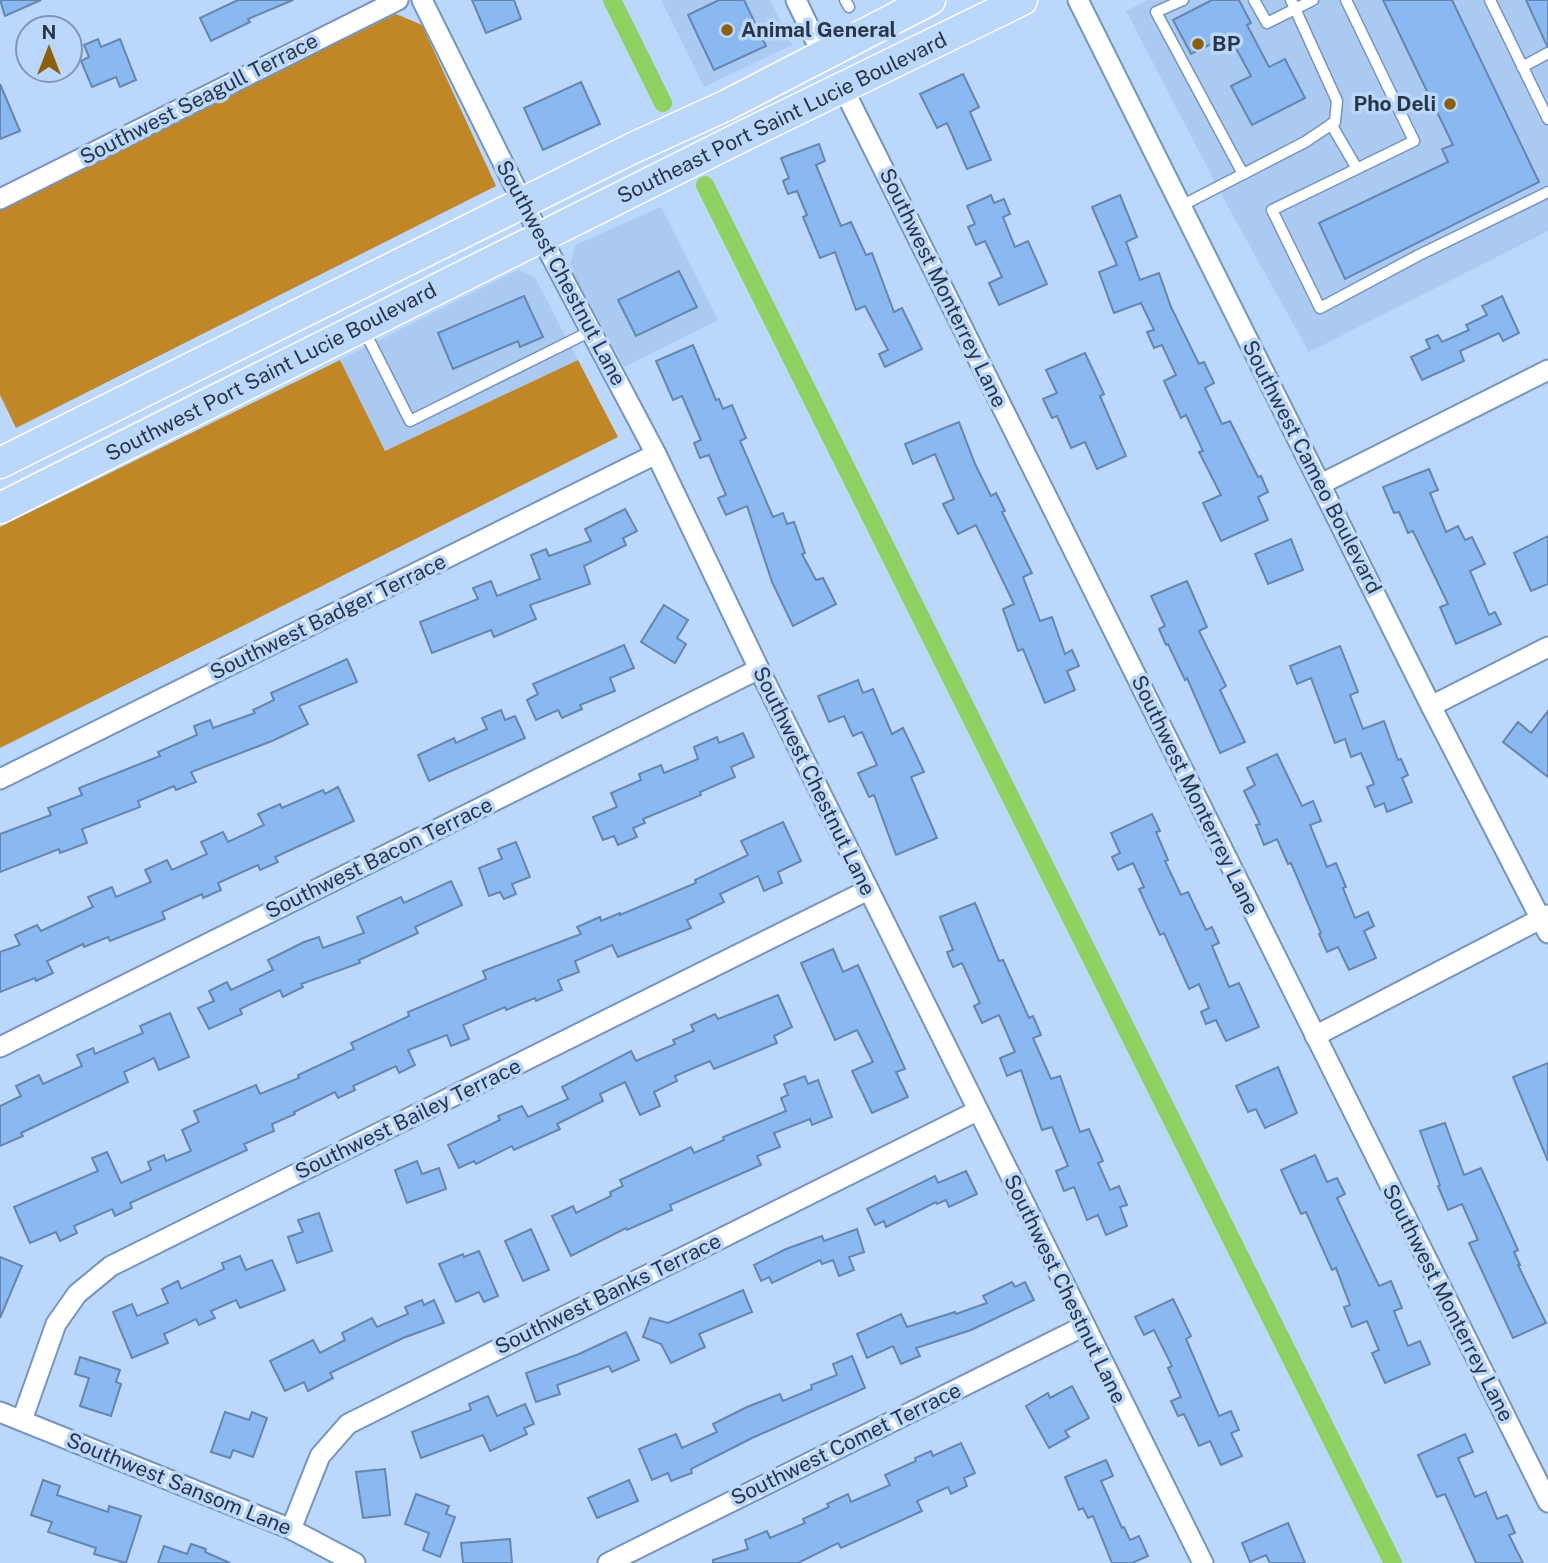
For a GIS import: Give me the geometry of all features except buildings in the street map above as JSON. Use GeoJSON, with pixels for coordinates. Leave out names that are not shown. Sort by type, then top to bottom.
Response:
{"type":"FeatureCollection","features":[{"type":"Feature","properties":{"kind":"main road","name":"Southeast Port Saint Lucie Boulevard"},"geometry":{"type":"LineString","coordinates":[[523,203],[725,106],[930,0]]}},
{"type":"Feature","properties":{"kind":"main road","name":"Southeast Port Saint Lucie Boulevard"},"geometry":{"type":"LineString","coordinates":[[541,237],[1022,0]]}},
{"type":"Feature","properties":{"kind":"main road","name":"Southwest Port Saint Lucie Boulevard"},"geometry":{"type":"LineString","coordinates":[[0,463],[523,203]]}},
{"type":"Feature","properties":{"kind":"main road","name":"Southwest Port Saint Lucie Boulevard"},"geometry":{"type":"LineString","coordinates":[[0,508],[541,237]]}},
{"type":"Feature","properties":{"kind":"street","name":"Southwest Seagull Terrace"},"geometry":{"type":"LineString","coordinates":[[0,199],[398,0]]}},
{"type":"Feature","properties":{"kind":"street","name":"Southwest Chestnut Lane"},"geometry":{"type":"LineString","coordinates":[[422,0],[523,203],[656,454],[977,1111],[1203,1563]]}},
{"type":"Feature","properties":{"kind":"street"},"geometry":{"type":"LineString","coordinates":[[796,0],[822,54]]}},
{"type":"Feature","properties":{"kind":"street","name":"Southwest Cameo Boulevard"},"geometry":{"type":"LineString","coordinates":[[1078,0],[1431,706],[1546,922]]}},
{"type":"Feature","properties":{"kind":"street","name":"Southwest Monterrey Lane"},"geometry":{"type":"LineString","coordinates":[[844,88],[1548,1502]]}},
{"type":"Feature","properties":{"kind":"street"},"geometry":{"type":"LineString","coordinates":[[1321,484],[1548,370]]}},
{"type":"Feature","properties":{"kind":"street","name":"Southwest Badger Terrace"},"geometry":{"type":"LineString","coordinates":[[0,779],[656,454]]}},
{"type":"Feature","properties":{"kind":"street"},"geometry":{"type":"LineString","coordinates":[[1431,706],[1548,646]]}},
{"type":"Feature","properties":{"kind":"street","name":"Southwest Bacon Terrace"},"geometry":{"type":"LineString","coordinates":[[0,1047],[759,669]]}},
{"type":"Feature","properties":{"kind":"street","name":"Southwest Bailey Terrace"},"geometry":{"type":"LineString","coordinates":[[22,1420],[56,1324],[76,1294],[111,1266],[869,890]]}},
{"type":"Feature","properties":{"kind":"street"},"geometry":{"type":"LineString","coordinates":[[1315,1036],[1546,922]]}},
{"type":"Feature","properties":{"kind":"street","name":"Southwest Banks Terrace"},"geometry":{"type":"LineString","coordinates":[[290,1529],[320,1456],[348,1424],[977,1111]]}},
{"type":"Feature","properties":{"kind":"street","name":"Southwest Comet Terrace"},"geometry":{"type":"LineString","coordinates":[[608,1563],[1084,1326]]}},
{"type":"Feature","properties":{"kind":"street","name":"Southwest Sansom Lane"},"geometry":{"type":"LineString","coordinates":[[0,1412],[290,1529],[355,1563]]}},
{"type":"Feature","properties":{"kind":"lane"},"geometry":{"type":"LineString","coordinates":[[1183,0],[1156,12],[1243,174]]}},
{"type":"Feature","properties":{"kind":"lane"},"geometry":{"type":"LineString","coordinates":[[1254,0],[1267,23],[1292,4],[1313,0]]}},
{"type":"Feature","properties":{"kind":"lane"},"geometry":{"type":"LineString","coordinates":[[1346,0],[1414,141],[1272,210],[1320,307],[1548,192]]}},
{"type":"Feature","properties":{"kind":"lane"},"geometry":{"type":"LineString","coordinates":[[1490,0],[1548,119]]}},
{"type":"Feature","properties":{"kind":"lane"},"geometry":{"type":"LineString","coordinates":[[1181,206],[1305,142],[1335,122],[1337,101],[1292,4]]}},
{"type":"Feature","properties":{"kind":"lane"},"geometry":{"type":"LineString","coordinates":[[1522,66],[1548,53]]}},
{"type":"Feature","properties":{"kind":"lane"},"geometry":{"type":"LineString","coordinates":[[1331,124],[1356,167]]}},
{"type":"Feature","properties":{"kind":"lane"},"geometry":{"type":"LineString","coordinates":[[362,327],[410,421],[591,331]]}},
{"type":"Feature","properties":{"kind":"shaded area"},"geometry":{"type":"Polygon","coordinates":[[[661,0],[770,0],[792,45],[704,87],[661,0]]]}},
{"type":"Feature","properties":{"kind":"shaded area"},"geometry":{"type":"Polygon","coordinates":[[[1148,0],[1548,0],[1548,231],[1309,352],[1227,205],[1126,11],[1148,0]]]}},
{"type":"Feature","properties":{"kind":"shaded area"},"geometry":{"type":"Polygon","coordinates":[[[396,14],[422,25],[496,186],[16,428],[0,395],[0,207],[396,14]]]}},
{"type":"Feature","properties":{"kind":"shaded area"},"geometry":{"type":"Polygon","coordinates":[[[661,207],[718,320],[624,367],[570,268],[575,245],[661,207]]]}},
{"type":"Feature","properties":{"kind":"shaded area"},"geometry":{"type":"Polygon","coordinates":[[[518,270],[535,278],[578,360],[385,451],[340,360],[518,270]]]}},
{"type":"Feature","properties":{"kind":"shaded area"},"geometry":{"type":"Polygon","coordinates":[[[340,360],[385,451],[578,360],[618,437],[0,748],[0,527],[340,360]]]}},
{"type":"Feature","properties":{"kind":"waterway"},"geometry":{"type":"LineString","coordinates":[[612,0],[663,103]]}},
{"type":"Feature","properties":{"kind":"waterway"},"geometry":{"type":"LineString","coordinates":[[705,185],[1393,1563]]}},
{"type":"Feature","properties":{"kind":"place","name":"Animal General"},"geometry":{"type":"Point","coordinates":[727,30]}},
{"type":"Feature","properties":{"kind":"place","name":"BP"},"geometry":{"type":"Point","coordinates":[1198,44]}},
{"type":"Feature","properties":{"kind":"place","name":"Pho Deli"},"geometry":{"type":"Point","coordinates":[1450,104]}}]}
